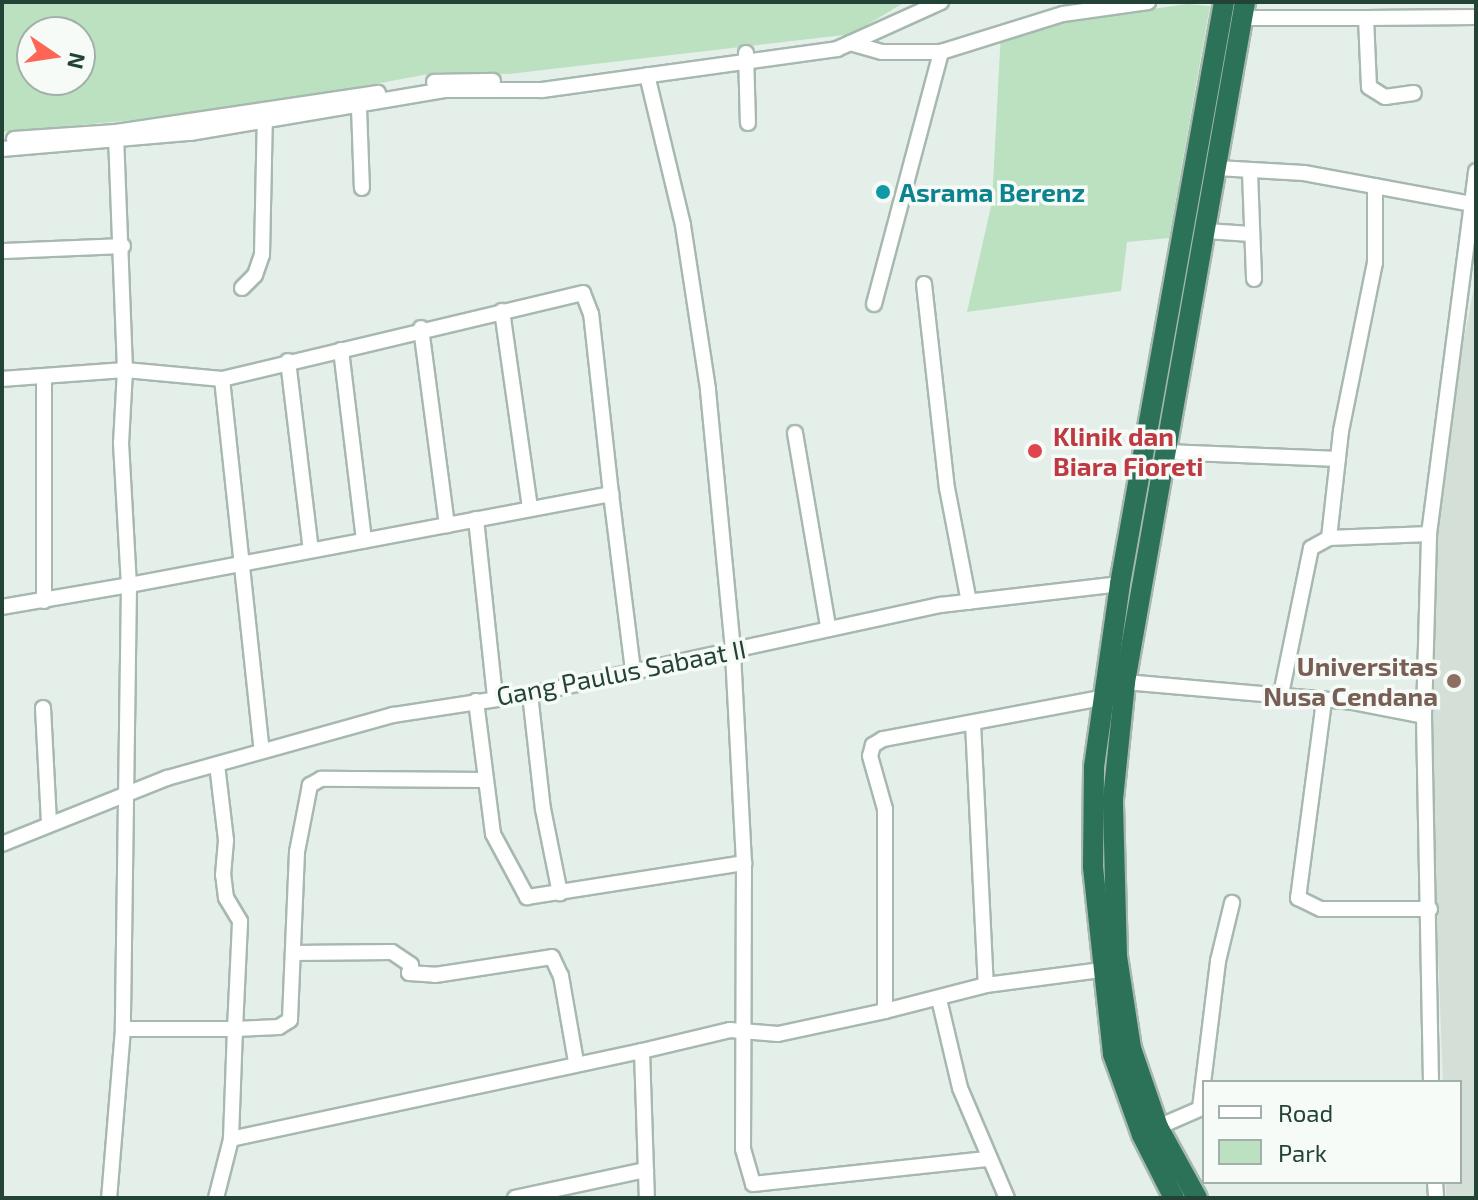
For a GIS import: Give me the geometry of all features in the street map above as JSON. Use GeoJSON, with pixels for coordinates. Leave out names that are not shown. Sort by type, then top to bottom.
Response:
{"type":"FeatureCollection","features":[{"type":"Feature","properties":{"kind":"highway"},"geometry":{"type":"LineString","coordinates":[[1174,1198],[1142,1135],[1113,1054],[1102,970],[1093,815],[1101,698],[1224,2]]}},
{"type":"Feature","properties":{"kind":"highway"},"geometry":{"type":"LineString","coordinates":[[1197,1198],[1158,1127],[1131,1048],[1117,957],[1113,799],[1125,682],[1244,10]]}},
{"type":"Feature","properties":{"kind":"highway"},"geometry":{"type":"LineString","coordinates":[[1134,508],[1156,511]]}},
{"type":"Feature","properties":{"kind":"street"},"geometry":{"type":"LineString","coordinates":[[851,43],[929,2]]}},
{"type":"Feature","properties":{"kind":"street"},"geometry":{"type":"LineString","coordinates":[[265,117],[439,82],[540,81],[851,43],[941,2]]}},
{"type":"Feature","properties":{"kind":"street"},"geometry":{"type":"LineString","coordinates":[[851,43],[882,52],[941,52],[1063,14],[1148,2]]}},
{"type":"Feature","properties":{"kind":"street"},"geometry":{"type":"LineString","coordinates":[[1244,10],[1366,18],[1476,17]]}},
{"type":"Feature","properties":{"kind":"street"},"geometry":{"type":"LineString","coordinates":[[1366,18],[1369,87],[1385,97],[1414,93]]}},
{"type":"Feature","properties":{"kind":"street"},"geometry":{"type":"LineString","coordinates":[[874,304],[941,52]]}},
{"type":"Feature","properties":{"kind":"street"},"geometry":{"type":"LineString","coordinates":[[2,149],[359,108],[444,90],[542,90],[747,57]]}},
{"type":"Feature","properties":{"kind":"street"},"geometry":{"type":"LineString","coordinates":[[747,57],[748,123]]}},
{"type":"Feature","properties":{"kind":"street"},"geometry":{"type":"LineString","coordinates":[[647,75],[697,311],[733,650],[744,863],[743,1149],[753,1184],[987,1159]]}},
{"type":"Feature","properties":{"kind":"street"},"geometry":{"type":"LineString","coordinates":[[359,108],[362,188]]}},
{"type":"Feature","properties":{"kind":"street"},"geometry":{"type":"LineString","coordinates":[[242,288],[255,275],[262,255],[265,117]]}},
{"type":"Feature","properties":{"kind":"street"},"geometry":{"type":"LineString","coordinates":[[2,139],[116,137]]}},
{"type":"Feature","properties":{"kind":"street"},"geometry":{"type":"LineString","coordinates":[[109,1198],[123,1029],[129,792],[129,585],[121,443],[125,370],[123,246],[116,137]]}},
{"type":"Feature","properties":{"kind":"street"},"geometry":{"type":"LineString","coordinates":[[1217,168],[1250,173],[1304,173],[1471,204]]}},
{"type":"Feature","properties":{"kind":"street"},"geometry":{"type":"LineString","coordinates":[[1431,1080],[1424,716],[1429,534],[1476,171]]}},
{"type":"Feature","properties":{"kind":"street"},"geometry":{"type":"LineString","coordinates":[[1250,173],[1254,279]]}},
{"type":"Feature","properties":{"kind":"street"},"geometry":{"type":"LineString","coordinates":[[1329,538],[1338,459],[1375,263],[1375,186]]}},
{"type":"Feature","properties":{"kind":"street"},"geometry":{"type":"LineString","coordinates":[[1206,231],[1251,234]]}},
{"type":"Feature","properties":{"kind":"street"},"geometry":{"type":"LineString","coordinates":[[2,251],[123,246]]}},
{"type":"Feature","properties":{"kind":"street"},"geometry":{"type":"LineString","coordinates":[[924,284],[947,488],[969,602]]}},
{"type":"Feature","properties":{"kind":"street"},"geometry":{"type":"LineString","coordinates":[[2,379],[125,370],[222,379],[421,328],[577,293],[588,296],[633,670]]}},
{"type":"Feature","properties":{"kind":"street"},"geometry":{"type":"LineString","coordinates":[[502,311],[530,507]]}},
{"type":"Feature","properties":{"kind":"street"},"geometry":{"type":"LineString","coordinates":[[421,328],[447,525]]}},
{"type":"Feature","properties":{"kind":"street"},"geometry":{"type":"LineString","coordinates":[[341,350],[364,541]]}},
{"type":"Feature","properties":{"kind":"street"},"geometry":{"type":"LineString","coordinates":[[288,361],[311,550]]}},
{"type":"Feature","properties":{"kind":"street"},"geometry":{"type":"LineString","coordinates":[[44,378],[44,601]]}},
{"type":"Feature","properties":{"kind":"street"},"geometry":{"type":"LineString","coordinates":[[222,379],[262,751]]}},
{"type":"Feature","properties":{"kind":"street"},"geometry":{"type":"LineString","coordinates":[[795,433],[828,627]]}},
{"type":"Feature","properties":{"kind":"street"},"geometry":{"type":"LineString","coordinates":[[1166,452],[1338,459]]}},
{"type":"Feature","properties":{"kind":"street"},"geometry":{"type":"LineString","coordinates":[[2,607],[611,494]]}},
{"type":"Feature","properties":{"kind":"street"},"geometry":{"type":"LineString","coordinates":[[476,519],[495,697]]}},
{"type":"Feature","properties":{"kind":"street"},"geometry":{"type":"LineString","coordinates":[[1280,699],[1309,551],[1329,538],[1429,534]]}},
{"type":"Feature","properties":{"kind":"street","name":"Gang Paulus Sabaat II"},"geometry":{"type":"LineString","coordinates":[[2,844],[129,792],[393,715],[530,694],[828,627],[969,602],[1120,584]]}},
{"type":"Feature","properties":{"kind":"street"},"geometry":{"type":"LineString","coordinates":[[1125,682],[1324,701],[1424,716]]}},
{"type":"Feature","properties":{"kind":"street"},"geometry":{"type":"LineString","coordinates":[[530,694],[539,785],[560,893]]}},
{"type":"Feature","properties":{"kind":"street"},"geometry":{"type":"LineString","coordinates":[[885,1011],[885,809],[870,752],[883,739],[1101,698]]}},
{"type":"Feature","properties":{"kind":"street"},"geometry":{"type":"LineString","coordinates":[[476,701],[493,834],[522,892],[533,898],[744,863]]}},
{"type":"Feature","properties":{"kind":"street"},"geometry":{"type":"LineString","coordinates":[[1324,701],[1298,898],[1321,909],[1430,909]]}},
{"type":"Feature","properties":{"kind":"street"},"geometry":{"type":"LineString","coordinates":[[43,708],[49,824]]}},
{"type":"Feature","properties":{"kind":"street"},"geometry":{"type":"LineString","coordinates":[[973,723],[986,985]]}},
{"type":"Feature","properties":{"kind":"street"},"geometry":{"type":"LineString","coordinates":[[216,1198],[231,1139],[240,921],[226,898],[223,875],[226,828],[217,765]]}},
{"type":"Feature","properties":{"kind":"street"},"geometry":{"type":"LineString","coordinates":[[123,1029],[235,1029],[287,1024],[298,841],[310,785],[321,779],[484,780]]}},
{"type":"Feature","properties":{"kind":"street"},"geometry":{"type":"LineString","coordinates":[[1205,1080],[1218,961],[1232,903]]}},
{"type":"Feature","properties":{"kind":"street"},"geometry":{"type":"LineString","coordinates":[[293,953],[392,952],[411,965],[409,973],[435,975],[552,957],[561,976],[576,1062]]}},
{"type":"Feature","properties":{"kind":"street"},"geometry":{"type":"LineString","coordinates":[[231,1139],[576,1062],[744,1029],[778,1034],[939,999],[986,985],[1102,970]]}},
{"type":"Feature","properties":{"kind":"street"},"geometry":{"type":"LineString","coordinates":[[939,999],[960,1088],[987,1159],[1007,1198]]}},
{"type":"Feature","properties":{"kind":"street"},"geometry":{"type":"LineString","coordinates":[[642,1051],[647,1198]]}},
{"type":"Feature","properties":{"kind":"street"},"geometry":{"type":"LineString","coordinates":[[1158,1127],[1202,1108]]}},
{"type":"Feature","properties":{"kind":"street"},"geometry":{"type":"LineString","coordinates":[[515,1198],[646,1170]]}},
{"type":"Feature","properties":{"kind":"shaded area","name":"Universitas Nusa Cendana"},"geometry":{"type":"Polygon","coordinates":[[[1476,278],[1476,1198],[1446,1198],[1446,1184],[1462,1184],[1462,1080],[1443,1080],[1431,770],[1433,591],[1442,449],[1476,278]]]}},
{"type":"Feature","properties":{"kind":"green space"},"geometry":{"type":"Polygon","coordinates":[[[2,2],[905,2],[852,34],[509,74],[440,72],[222,112],[2,132],[2,2]]]}},
{"type":"Feature","properties":{"kind":"green space"},"geometry":{"type":"Polygon","coordinates":[[[1187,4],[1210,6],[1169,238],[1127,242],[1121,291],[967,312],[992,202],[1001,31],[1187,4]]]}},
{"type":"Feature","properties":{"kind":"place","name":"Asrama Berenz"},"geometry":{"type":"Point","coordinates":[883,192]}},
{"type":"Feature","properties":{"kind":"place","name":"Klinik dan Biara Fioreti"},"geometry":{"type":"Point","coordinates":[1035,451]}},
{"type":"Feature","properties":{"kind":"place","name":"Universitas Nusa Cendana"},"geometry":{"type":"Point","coordinates":[1454,681]}}]}
